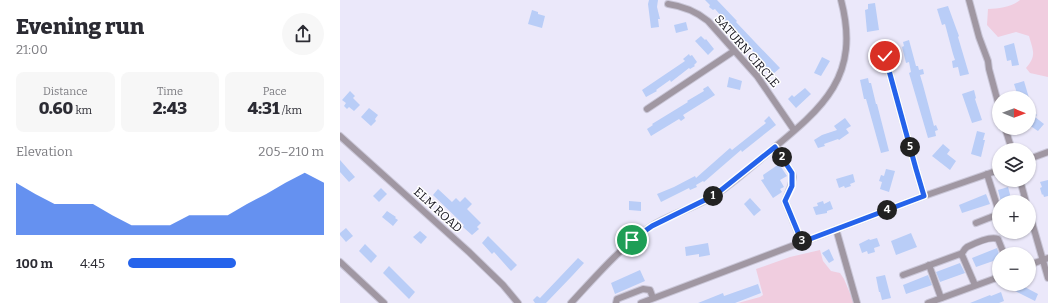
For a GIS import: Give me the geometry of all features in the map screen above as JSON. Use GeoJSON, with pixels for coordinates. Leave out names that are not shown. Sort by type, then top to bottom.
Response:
{"type":"FeatureCollection","features":[{"type":"Feature","properties":{"kind":"street"},"geometry":{"type":"LineString","coordinates":[[572,303],[611,260],[632,240],[652,226],[715,195],[775,147],[824,101],[841,74],[846,54],[847,39],[845,16],[841,0]]}},
{"type":"Feature","properties":{"kind":"street"},"geometry":{"type":"LineString","coordinates":[[969,0],[979,37],[988,61],[995,91]]}},
{"type":"Feature","properties":{"kind":"street","name":"SATURN CIRCLE"},"geometry":{"type":"LineString","coordinates":[[668,4],[699,14],[708,21],[757,76],[794,130]]}},
{"type":"Feature","properties":{"kind":"street"},"geometry":{"type":"LineString","coordinates":[[648,109],[734,51]]}},
{"type":"Feature","properties":{"kind":"street"},"geometry":{"type":"LineString","coordinates":[[885,56],[924,196]]}},
{"type":"Feature","properties":{"kind":"street","name":"ELM ROAD"},"geometry":{"type":"LineString","coordinates":[[340,136],[469,252],[503,285],[518,303]]}},
{"type":"Feature","properties":{"kind":"street"},"geometry":{"type":"LineString","coordinates":[[775,147],[792,173],[792,186],[785,201],[802,242]]}},
{"type":"Feature","properties":{"kind":"street"},"geometry":{"type":"LineString","coordinates":[[1036,156],[1048,152]]}},
{"type":"Feature","properties":{"kind":"street"},"geometry":{"type":"LineString","coordinates":[[636,292],[640,303],[924,196],[992,173]]}},
{"type":"Feature","properties":{"kind":"street"},"geometry":{"type":"LineString","coordinates":[[988,174],[994,195]]}},
{"type":"Feature","properties":{"kind":"street"},"geometry":{"type":"LineString","coordinates":[[976,223],[992,216]]}},
{"type":"Feature","properties":{"kind":"street"},"geometry":{"type":"LineString","coordinates":[[836,230],[857,303]]}},
{"type":"Feature","properties":{"kind":"street"},"geometry":{"type":"LineString","coordinates":[[1036,231],[1046,259],[1048,278]]}},
{"type":"Feature","properties":{"kind":"street"},"geometry":{"type":"LineString","coordinates":[[961,255],[966,248],[989,239],[998,239],[1001,247]]}},
{"type":"Feature","properties":{"kind":"street"},"geometry":{"type":"LineString","coordinates":[[903,275],[957,254],[961,255]]}},
{"type":"Feature","properties":{"kind":"street"},"geometry":{"type":"LineString","coordinates":[[961,255],[975,286]]}},
{"type":"Feature","properties":{"kind":"street"},"geometry":{"type":"LineString","coordinates":[[1036,263],[1046,259]]}},
{"type":"Feature","properties":{"kind":"street"},"geometry":{"type":"LineString","coordinates":[[340,262],[384,303]]}},
{"type":"Feature","properties":{"kind":"street"},"geometry":{"type":"LineString","coordinates":[[929,265],[940,298]]}},
{"type":"Feature","properties":{"kind":"street"},"geometry":{"type":"LineString","coordinates":[[928,303],[992,279]]}},
{"type":"Feature","properties":{"kind":"street"},"geometry":{"type":"LineString","coordinates":[[616,303],[617,299],[643,289],[650,290],[652,298]]}},
{"type":"Feature","properties":{"kind":"shaded area"},"geometry":{"type":"Polygon","coordinates":[[[1020,0],[1048,0],[1048,77],[1030,73],[1026,68],[1033,56],[1033,49],[1029,36],[1016,32],[998,37],[987,25],[988,9],[1005,7],[1020,0]]]}},
{"type":"Feature","properties":{"kind":"shaded area"},"geometry":{"type":"Polygon","coordinates":[[[820,250],[823,261],[831,271],[840,273],[844,279],[854,303],[738,303],[763,295],[756,269],[790,257],[820,250]]]}},
{"type":"Feature","properties":{"kind":"building"},"geometry":{"type":"Polygon","coordinates":[[[649,0],[658,0],[657,7],[660,19],[658,19],[659,27],[651,28],[648,4],[649,0]]]}},
{"type":"Feature","properties":{"kind":"building"},"geometry":{"type":"Polygon","coordinates":[[[705,0],[717,0],[780,68],[773,74],[769,69],[767,70],[763,65],[765,63],[715,9],[713,10],[709,7],[710,5],[705,0]]]}},
{"type":"Feature","properties":{"kind":"building"},"geometry":{"type":"Polygon","coordinates":[[[875,3],[879,30],[867,32],[865,10],[868,9],[868,4],[875,3]]]}},
{"type":"Feature","properties":{"kind":"building"},"geometry":{"type":"Polygon","coordinates":[[[948,6],[959,36],[958,37],[969,74],[960,76],[958,67],[953,68],[952,61],[955,60],[945,24],[942,25],[937,9],[948,6]]]}},
{"type":"Feature","properties":{"kind":"building"},"geometry":{"type":"Polygon","coordinates":[[[532,10],[545,16],[542,28],[528,24],[532,10]]]}},
{"type":"Feature","properties":{"kind":"building"},"geometry":{"type":"Polygon","coordinates":[[[686,22],[688,30],[676,33],[674,25],[686,22]]]}},
{"type":"Feature","properties":{"kind":"building"},"geometry":{"type":"Polygon","coordinates":[[[701,36],[705,40],[706,39],[714,49],[708,55],[695,41],[701,36]]]}},
{"type":"Feature","properties":{"kind":"building"},"geometry":{"type":"Polygon","coordinates":[[[909,40],[916,66],[918,66],[919,70],[923,69],[924,74],[920,75],[934,126],[936,125],[938,130],[935,131],[936,136],[928,138],[909,73],[911,72],[909,62],[906,63],[902,47],[904,46],[903,42],[909,40]]]}},
{"type":"Feature","properties":{"kind":"building"},"geometry":{"type":"Polygon","coordinates":[[[1014,43],[1019,65],[1012,66],[1011,60],[1007,61],[1004,46],[1014,43]]]}},
{"type":"Feature","properties":{"kind":"building"},"geometry":{"type":"Polygon","coordinates":[[[689,54],[690,56],[692,55],[697,62],[694,65],[695,66],[690,69],[689,68],[671,82],[670,80],[656,90],[657,91],[646,97],[642,90],[685,61],[683,59],[689,54]]]}},
{"type":"Feature","properties":{"kind":"building"},"geometry":{"type":"Polygon","coordinates":[[[822,57],[830,61],[821,76],[814,73],[822,57]]]}},
{"type":"Feature","properties":{"kind":"building"},"geometry":{"type":"Polygon","coordinates":[[[729,77],[742,81],[740,90],[727,87],[729,77]]]}},
{"type":"Feature","properties":{"kind":"building"},"geometry":{"type":"Polygon","coordinates":[[[868,78],[869,83],[871,83],[889,151],[881,153],[866,99],[864,99],[860,80],[868,78]]]}},
{"type":"Feature","properties":{"kind":"building"},"geometry":{"type":"Polygon","coordinates":[[[1024,81],[1027,91],[1016,91],[1014,84],[1024,81]]]}},
{"type":"Feature","properties":{"kind":"building"},"geometry":{"type":"Polygon","coordinates":[[[708,86],[715,95],[683,115],[685,118],[681,121],[679,119],[651,136],[647,129],[653,125],[652,124],[688,102],[687,101],[704,91],[703,89],[708,86]]]}},
{"type":"Feature","properties":{"kind":"building"},"geometry":{"type":"Polygon","coordinates":[[[805,88],[811,94],[796,108],[788,99],[792,95],[794,97],[805,88]]]}},
{"type":"Feature","properties":{"kind":"building"},"geometry":{"type":"Polygon","coordinates":[[[974,90],[975,99],[982,120],[972,123],[962,94],[974,90]]]}},
{"type":"Feature","properties":{"kind":"building"},"geometry":{"type":"Polygon","coordinates":[[[350,91],[355,96],[353,98],[360,105],[354,111],[349,107],[347,109],[344,106],[346,103],[342,100],[350,91]]]}},
{"type":"Feature","properties":{"kind":"building"},"geometry":{"type":"Polygon","coordinates":[[[369,108],[378,115],[375,119],[376,121],[371,126],[361,117],[369,108]]]}},
{"type":"Feature","properties":{"kind":"building"},"geometry":{"type":"Polygon","coordinates":[[[769,116],[776,125],[742,152],[741,150],[704,182],[703,181],[696,185],[697,187],[690,190],[689,188],[661,202],[657,194],[695,176],[696,178],[730,148],[732,150],[766,123],[764,121],[769,116]]]}},
{"type":"Feature","properties":{"kind":"building"},"geometry":{"type":"Polygon","coordinates":[[[845,118],[851,126],[846,129],[849,133],[839,140],[838,139],[824,144],[825,146],[818,148],[814,140],[822,135],[837,130],[834,126],[845,118]]]}},
{"type":"Feature","properties":{"kind":"building"},"geometry":{"type":"Polygon","coordinates":[[[1036,118],[1044,124],[1038,131],[1036,130],[1036,118]]]}},
{"type":"Feature","properties":{"kind":"building"},"geometry":{"type":"Polygon","coordinates":[[[977,131],[985,133],[981,157],[971,154],[977,131]]]}},
{"type":"Feature","properties":{"kind":"building"},"geometry":{"type":"Polygon","coordinates":[[[943,144],[950,150],[947,154],[956,161],[950,170],[932,156],[943,144]]]}},
{"type":"Feature","properties":{"kind":"building"},"geometry":{"type":"Polygon","coordinates":[[[340,160],[355,177],[349,182],[340,172],[340,160]]]}},
{"type":"Feature","properties":{"kind":"building"},"geometry":{"type":"Polygon","coordinates":[[[779,164],[787,176],[780,180],[784,187],[780,189],[782,192],[773,198],[761,180],[764,179],[763,175],[779,164]]]}},
{"type":"Feature","properties":{"kind":"building"},"geometry":{"type":"Polygon","coordinates":[[[886,169],[895,171],[889,192],[880,189],[882,182],[879,181],[881,175],[884,176],[886,169]]]}},
{"type":"Feature","properties":{"kind":"building"},"geometry":{"type":"Polygon","coordinates":[[[853,174],[855,182],[850,184],[851,186],[839,188],[836,179],[853,174]]]}},
{"type":"Feature","properties":{"kind":"building"},"geometry":{"type":"Polygon","coordinates":[[[1048,180],[1048,196],[1044,197],[1040,188],[1042,187],[1040,182],[1048,180]]]}},
{"type":"Feature","properties":{"kind":"building"},"geometry":{"type":"Polygon","coordinates":[[[1008,187],[1010,195],[999,195],[998,190],[1008,187]]]}},
{"type":"Feature","properties":{"kind":"building"},"geometry":{"type":"Polygon","coordinates":[[[381,188],[387,194],[379,202],[373,196],[381,188]]]}},
{"type":"Feature","properties":{"kind":"building"},"geometry":{"type":"Polygon","coordinates":[[[438,189],[452,202],[456,198],[460,202],[465,197],[472,204],[467,209],[481,223],[477,227],[479,229],[472,235],[463,227],[464,225],[433,195],[438,189]]]}},
{"type":"Feature","properties":{"kind":"building"},"geometry":{"type":"Polygon","coordinates":[[[986,194],[990,204],[962,213],[959,205],[986,194]]]}},
{"type":"Feature","properties":{"kind":"building"},"geometry":{"type":"Polygon","coordinates":[[[750,198],[761,210],[754,216],[744,204],[750,198]]]}},
{"type":"Feature","properties":{"kind":"building"},"geometry":{"type":"Polygon","coordinates":[[[629,201],[641,202],[641,211],[629,210],[629,201]]]}},
{"type":"Feature","properties":{"kind":"building"},"geometry":{"type":"Polygon","coordinates":[[[823,201],[824,204],[830,201],[833,209],[827,211],[827,213],[816,215],[813,207],[818,206],[817,203],[823,201]]]}},
{"type":"Feature","properties":{"kind":"building"},"geometry":{"type":"Polygon","coordinates":[[[387,211],[398,220],[393,226],[382,217],[387,211]]]}},
{"type":"Feature","properties":{"kind":"building"},"geometry":{"type":"Polygon","coordinates":[[[346,228],[353,236],[346,242],[340,233],[346,228]]]}},
{"type":"Feature","properties":{"kind":"building"},"geometry":{"type":"Polygon","coordinates":[[[420,231],[427,237],[421,244],[413,237],[420,231]]]}},
{"type":"Feature","properties":{"kind":"building"},"geometry":{"type":"Polygon","coordinates":[[[911,233],[917,247],[896,255],[891,241],[911,233]]]}},
{"type":"Feature","properties":{"kind":"building"},"geometry":{"type":"Polygon","coordinates":[[[488,236],[517,265],[511,271],[494,252],[492,254],[482,243],[488,236]]]}},
{"type":"Feature","properties":{"kind":"building"},"geometry":{"type":"Polygon","coordinates":[[[877,238],[880,246],[874,248],[875,252],[868,254],[867,251],[862,253],[859,244],[869,239],[877,238]]]}},
{"type":"Feature","properties":{"kind":"building"},"geometry":{"type":"Polygon","coordinates":[[[708,243],[710,255],[699,257],[699,254],[686,256],[685,247],[708,243]]]}},
{"type":"Feature","properties":{"kind":"building"},"geometry":{"type":"Polygon","coordinates":[[[365,244],[377,256],[371,263],[359,251],[365,244]]]}},
{"type":"Feature","properties":{"kind":"building"},"geometry":{"type":"Polygon","coordinates":[[[829,249],[834,260],[829,263],[822,253],[829,249]]]}},
{"type":"Feature","properties":{"kind":"building"},"geometry":{"type":"Polygon","coordinates":[[[992,250],[992,261],[976,267],[972,258],[992,250]]]}},
{"type":"Feature","properties":{"kind":"building"},"geometry":{"type":"Polygon","coordinates":[[[578,258],[584,263],[572,276],[546,303],[535,303],[533,300],[537,296],[540,298],[578,258]]]}},
{"type":"Feature","properties":{"kind":"building"},"geometry":{"type":"Polygon","coordinates":[[[960,263],[965,273],[940,282],[936,272],[960,263]]]}},
{"type":"Feature","properties":{"kind":"building"},"geometry":{"type":"Polygon","coordinates":[[[389,266],[415,292],[409,299],[383,273],[389,266]]]}},
{"type":"Feature","properties":{"kind":"building"},"geometry":{"type":"Polygon","coordinates":[[[640,270],[645,281],[615,294],[611,283],[640,270]]]}},
{"type":"Feature","properties":{"kind":"building"},"geometry":{"type":"Polygon","coordinates":[[[885,275],[891,298],[882,300],[876,277],[885,275]]]}},
{"type":"Feature","properties":{"kind":"building"},"geometry":{"type":"Polygon","coordinates":[[[928,275],[932,285],[906,294],[903,285],[928,275]]]}},
{"type":"Feature","properties":{"kind":"building"},"geometry":{"type":"Polygon","coordinates":[[[758,284],[761,293],[735,303],[698,303],[723,293],[724,296],[758,284]]]}},
{"type":"Feature","properties":{"kind":"building"},"geometry":{"type":"Polygon","coordinates":[[[1015,291],[1032,291],[1038,294],[1035,301],[1015,291]]]}},
{"type":"Feature","properties":{"kind":"building"},"geometry":{"type":"Polygon","coordinates":[[[1001,292],[1004,301],[999,303],[970,303],[990,295],[991,296],[1001,292]]]}},
{"type":"Feature","properties":{"kind":"route"},"geometry":{"type":"LineString","coordinates":[[632,240],[652,226],[715,195],[775,147],[792,173],[792,186],[785,201],[802,242],[924,196],[885,56]]}}]}
